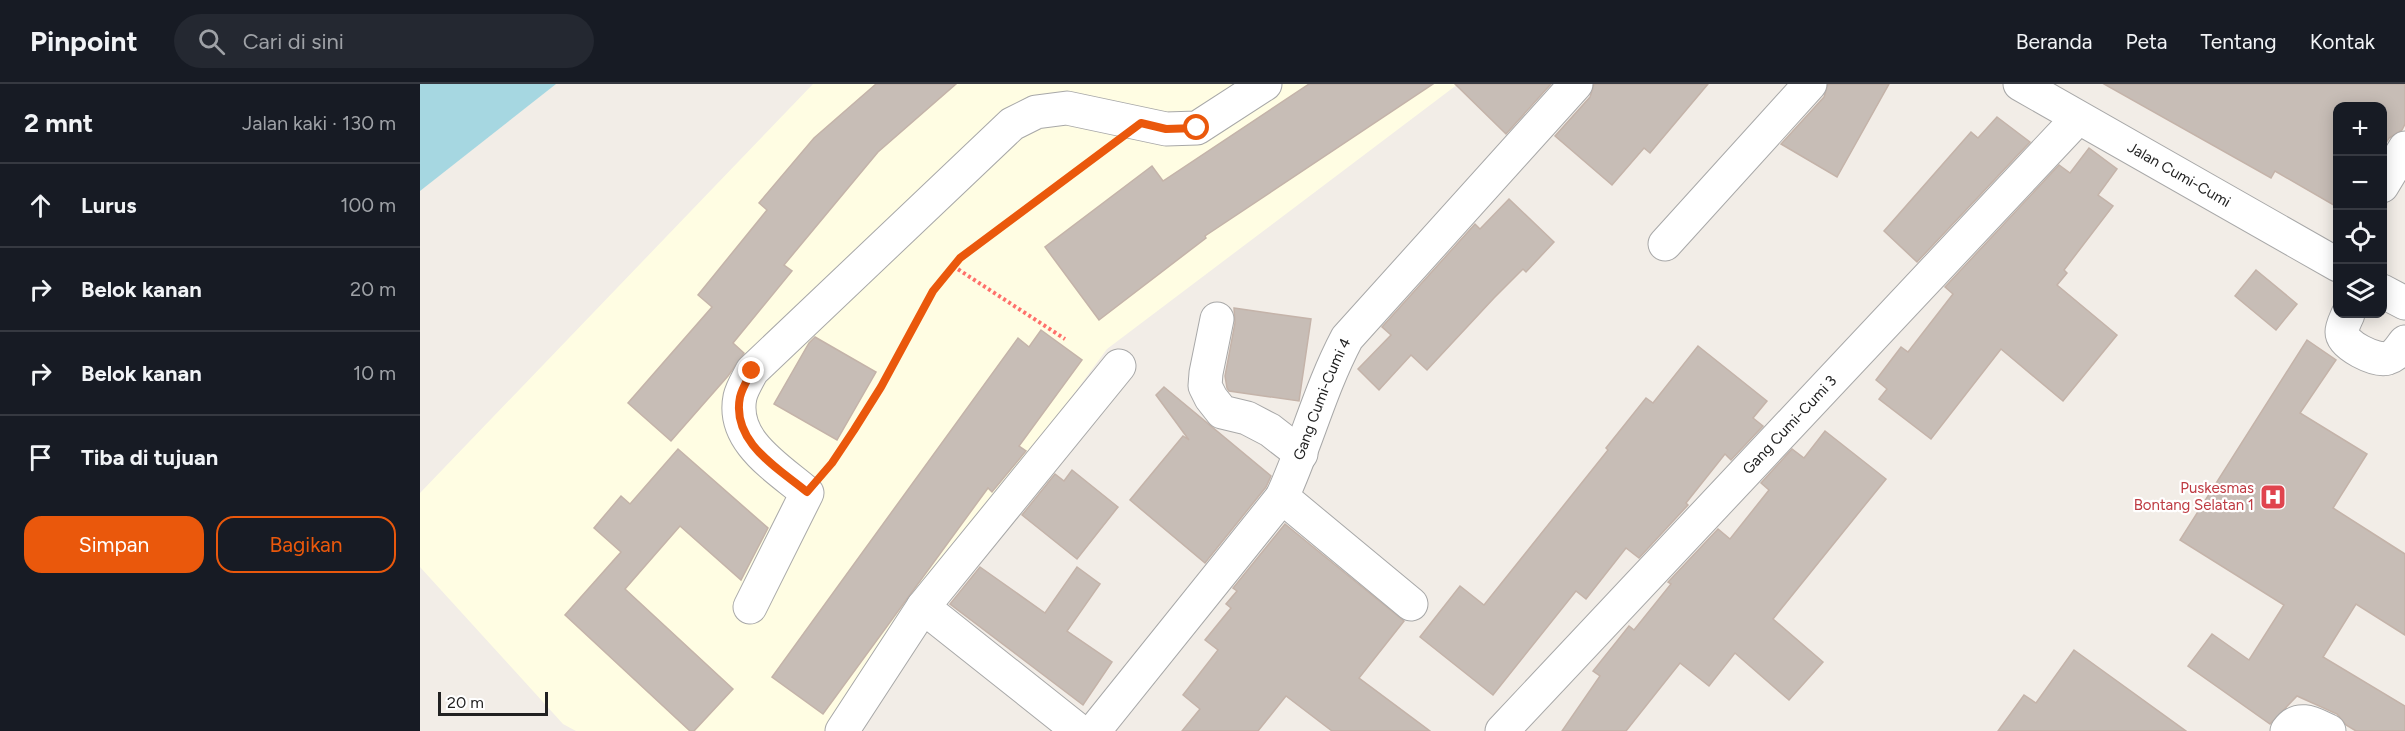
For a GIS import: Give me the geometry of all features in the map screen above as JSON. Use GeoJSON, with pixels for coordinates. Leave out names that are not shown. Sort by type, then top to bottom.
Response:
{"type":"FeatureCollection","features":[{"type":"Feature","properties":{"kind":"street"},"geometry":{"type":"LineString","coordinates":[[750,607],[807,492],[756,451],[745,433],[739,416],[740,396],[752,371],[1012,124],[1036,112],[1067,108],[1166,129],[1197,128],[1265,84]]}},
{"type":"Feature","properties":{"kind":"street","name":"Gang Cumi-Cumi 4"},"geometry":{"type":"LineString","coordinates":[[1094,731],[1282,497],[1301,454],[1329,370],[1347,338],[1576,84]]}},
{"type":"Feature","properties":{"kind":"street"},"geometry":{"type":"LineString","coordinates":[[1665,244],[1810,84]]}},
{"type":"Feature","properties":{"kind":"street","name":"Jalan Cumi-Cumi"},"geometry":{"type":"LineString","coordinates":[[2020,84],[2333,261]]}},
{"type":"Feature","properties":{"kind":"street","name":"Gang Cumi-Cumi 3"},"geometry":{"type":"LineString","coordinates":[[1502,731],[2078,118]]}},
{"type":"Feature","properties":{"kind":"street"},"geometry":{"type":"LineString","coordinates":[[2387,178],[2405,148]]}},
{"type":"Feature","properties":{"kind":"street"},"geometry":{"type":"LineString","coordinates":[[2387,294],[2405,303]]}},
{"type":"Feature","properties":{"kind":"street"},"geometry":{"type":"LineString","coordinates":[[2347,318],[2342,333],[2343,338],[2370,357],[2382,359],[2394,356],[2405,342]]}},
{"type":"Feature","properties":{"kind":"street"},"geometry":{"type":"LineString","coordinates":[[1217,319],[1205,386],[1211,398],[1222,412],[1247,418],[1270,430],[1301,454]]}},
{"type":"Feature","properties":{"kind":"street"},"geometry":{"type":"LineString","coordinates":[[842,731],[923,607],[1119,366]]}},
{"type":"Feature","properties":{"kind":"street"},"geometry":{"type":"LineString","coordinates":[[1282,497],[1411,604]]}},
{"type":"Feature","properties":{"kind":"street"},"geometry":{"type":"LineString","coordinates":[[923,607],[1079,731]]}},
{"type":"Feature","properties":{"kind":"street"},"geometry":{"type":"LineString","coordinates":[[2287,731],[2299,721],[2308,721],[2329,731]]}},
{"type":"Feature","properties":{"kind":"path"},"geometry":{"type":"LineString","coordinates":[[807,492],[832,463],[854,430],[881,387],[933,291],[960,258],[1141,123]]}},
{"type":"Feature","properties":{"kind":"path"},"geometry":{"type":"LineString","coordinates":[[953,266],[1065,339]]}},
{"type":"Feature","properties":{"kind":"shaded area"},"geometry":{"type":"Polygon","coordinates":[[[813,84],[1458,84],[1107,349],[825,731],[576,731],[563,724],[420,567],[420,493],[813,84]]]}},
{"type":"Feature","properties":{"kind":"water"},"geometry":{"type":"Polygon","coordinates":[[[420,84],[556,84],[420,191],[420,84]]]}},
{"type":"Feature","properties":{"kind":"building"},"geometry":{"type":"Polygon","coordinates":[[[876,84],[956,84],[878,152],[784,265],[792,271],[733,343],[744,353],[728,376],[671,441],[628,403],[712,307],[698,295],[767,210],[759,203],[814,138],[876,84]]]}},
{"type":"Feature","properties":{"kind":"building"},"geometry":{"type":"Polygon","coordinates":[[[1309,84],[1433,84],[1205,236],[1206,238],[1099,320],[1045,247],[1152,166],[1163,181],[1309,84]]]}},
{"type":"Feature","properties":{"kind":"building"},"geometry":{"type":"Polygon","coordinates":[[[1455,84],[1551,84],[1506,134],[1455,84]]]}},
{"type":"Feature","properties":{"kind":"building"},"geometry":{"type":"Polygon","coordinates":[[[1594,84],[1708,84],[1650,153],[1644,148],[1612,185],[1555,136],[1590,97],[1594,84]]]}},
{"type":"Feature","properties":{"kind":"building"},"geometry":{"type":"Polygon","coordinates":[[[1828,84],[1889,84],[1837,177],[1781,144],[1824,97],[1828,84]]]}},
{"type":"Feature","properties":{"kind":"building"},"geometry":{"type":"Polygon","coordinates":[[[2104,84],[2405,84],[2405,124],[2402,130],[2387,141],[2387,102],[2333,102],[2333,205],[2275,171],[2271,178],[2104,84]]]}},
{"type":"Feature","properties":{"kind":"building"},"geometry":{"type":"Polygon","coordinates":[[[1997,117],[2030,142],[1917,262],[1884,231],[1971,132],[1978,138],[1997,117]]]}},
{"type":"Feature","properties":{"kind":"building"},"geometry":{"type":"Polygon","coordinates":[[[2089,148],[2117,169],[2098,195],[2113,206],[2064,270],[2067,273],[2057,285],[2117,335],[2063,401],[2001,349],[1931,439],[1879,399],[1887,389],[1876,380],[1901,347],[1908,352],[1953,294],[1945,287],[2059,165],[2070,173],[2089,148]]]}},
{"type":"Feature","properties":{"kind":"building"},"geometry":{"type":"Polygon","coordinates":[[[1509,199],[1554,242],[1526,272],[1523,269],[1494,298],[1427,370],[1411,355],[1379,390],[1358,369],[1391,335],[1382,327],[1475,224],[1480,229],[1509,199]]]}},
{"type":"Feature","properties":{"kind":"building"},"geometry":{"type":"Polygon","coordinates":[[[2256,270],[2297,304],[2276,330],[2235,296],[2256,270]]]}},
{"type":"Feature","properties":{"kind":"building"},"geometry":{"type":"Polygon","coordinates":[[[1234,308],[1311,319],[1299,401],[1229,391],[1225,376],[1235,323],[1234,308]]]}},
{"type":"Feature","properties":{"kind":"building"},"geometry":{"type":"Polygon","coordinates":[[[1041,330],[1082,360],[1019,446],[1026,451],[992,492],[988,488],[823,714],[772,677],[1018,338],[1029,347],[1041,330]]]}},
{"type":"Feature","properties":{"kind":"building"},"geometry":{"type":"Polygon","coordinates":[[[815,337],[876,372],[837,440],[774,404],[809,343],[815,337]]]}},
{"type":"Feature","properties":{"kind":"building"},"geometry":{"type":"Polygon","coordinates":[[[2307,340],[2336,360],[2300,413],[2367,454],[2333,508],[2405,554],[2405,635],[2356,604],[2323,657],[2405,706],[2405,731],[2356,731],[2346,725],[2337,714],[2297,696],[2270,724],[2188,666],[2212,634],[2249,660],[2284,605],[2180,540],[2307,340]]]}},
{"type":"Feature","properties":{"kind":"building"},"geometry":{"type":"Polygon","coordinates":[[[1698,346],[1767,401],[1753,418],[1763,426],[1731,460],[1725,454],[1686,503],[1688,505],[1639,558],[1626,548],[1586,599],[1576,591],[1493,695],[1420,637],[1460,586],[1484,605],[1608,450],[1606,448],[1646,398],[1653,403],[1698,346]]]}},
{"type":"Feature","properties":{"kind":"building"},"geometry":{"type":"Polygon","coordinates":[[[1164,387],[1271,476],[1266,487],[1205,563],[1130,500],[1183,436],[1189,440],[1156,395],[1164,387]]]}},
{"type":"Feature","properties":{"kind":"building"},"geometry":{"type":"Polygon","coordinates":[[[1825,431],[1886,479],[1773,619],[1823,662],[1789,700],[1735,653],[1709,686],[1680,663],[1626,731],[1562,731],[1600,676],[1593,671],[1629,626],[1634,630],[1671,584],[1668,582],[1718,529],[1730,539],[1769,490],[1761,483],[1792,449],[1804,458],[1825,431]]]}},
{"type":"Feature","properties":{"kind":"building"},"geometry":{"type":"Polygon","coordinates":[[[678,449],[768,528],[741,580],[680,526],[625,589],[733,689],[694,731],[690,731],[565,615],[621,552],[594,528],[621,496],[630,504],[678,449]]]}},
{"type":"Feature","properties":{"kind":"building"},"geometry":{"type":"Polygon","coordinates":[[[1072,470],[1118,507],[1077,559],[1022,515],[1055,474],[1064,481],[1072,470]]]}},
{"type":"Feature","properties":{"kind":"building"},"geometry":{"type":"Polygon","coordinates":[[[1285,524],[1404,621],[1359,678],[1430,731],[1332,731],[1286,696],[1258,731],[1182,731],[1200,709],[1183,695],[1218,650],[1205,640],[1231,608],[1226,604],[1237,591],[1233,588],[1285,524]]]}},
{"type":"Feature","properties":{"kind":"building"},"geometry":{"type":"Polygon","coordinates":[[[980,567],[1045,613],[1077,567],[1100,584],[1067,631],[1112,662],[1083,705],[950,604],[980,567]]]}},
{"type":"Feature","properties":{"kind":"building"},"geometry":{"type":"Polygon","coordinates":[[[2074,650],[2186,731],[1998,731],[2024,695],[2036,703],[2074,650]]]}},
{"type":"Feature","properties":{"kind":"place","name":"Puskesmas Bontang Selatan 1"},"geometry":{"type":"Point","coordinates":[2273,497]}},
{"type":"Feature","properties":{"kind":"route"},"geometry":{"type":"LineString","coordinates":[[752,371],[740,396],[739,416],[745,433],[756,451],[807,492],[832,463],[854,430],[881,387],[933,291],[960,258],[1141,123],[1166,129],[1197,128]]}}]}
